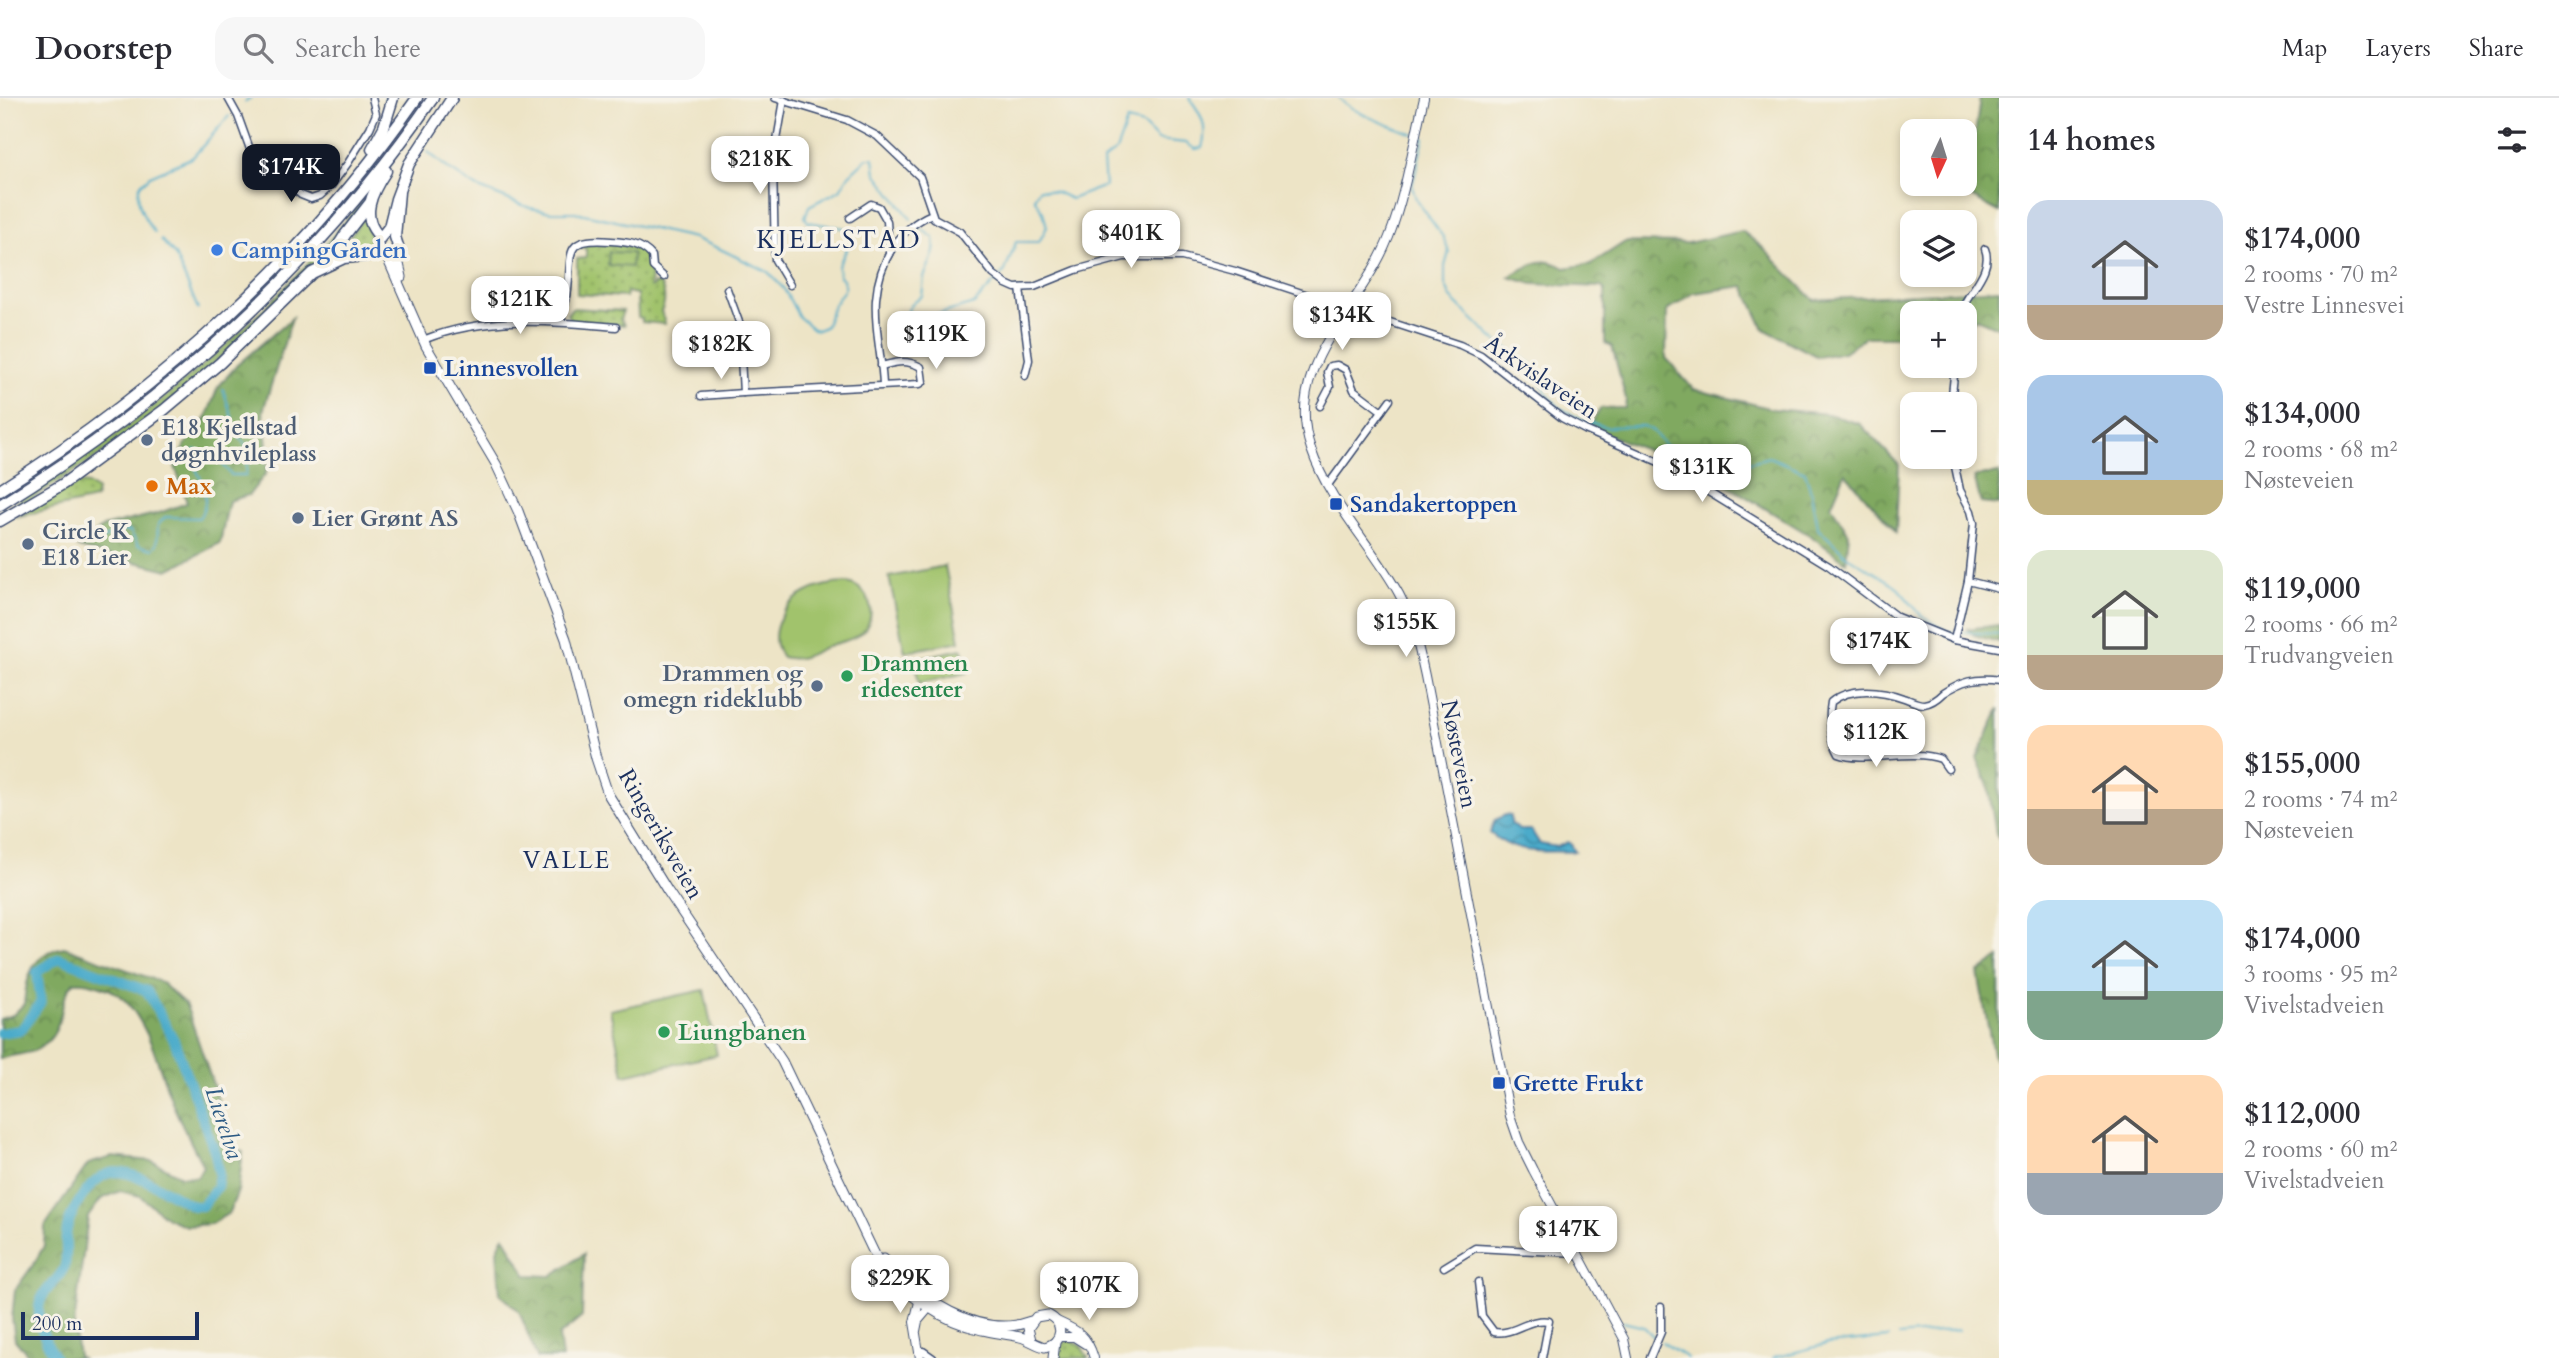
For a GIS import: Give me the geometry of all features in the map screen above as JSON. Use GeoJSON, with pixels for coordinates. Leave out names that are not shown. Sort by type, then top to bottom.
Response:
{"type":"FeatureCollection","features":[{"type":"Feature","properties":{"kind":"highway"},"geometry":{"type":"LineString","coordinates":[[347,190],[352,175],[381,134],[393,98]]}},
{"type":"Feature","properties":{"kind":"highway"},"geometry":{"type":"LineString","coordinates":[[0,490],[90,430],[180,359],[277,268],[347,190],[417,98]]}},
{"type":"Feature","properties":{"kind":"highway"},"geometry":{"type":"LineString","coordinates":[[0,505],[64,464],[122,422],[178,378],[231,331],[322,238],[433,98]]}},
{"type":"Feature","properties":{"kind":"highway"},"geometry":{"type":"LineString","coordinates":[[388,254],[377,248],[386,236],[413,156],[452,98]]}},
{"type":"Feature","properties":{"kind":"highway"},"geometry":{"type":"LineString","coordinates":[[326,265],[408,142],[415,123]]}},
{"type":"Feature","properties":{"kind":"highway"},"geometry":{"type":"LineString","coordinates":[[0,521],[63,484],[139,430],[220,363],[303,281],[326,265],[349,257],[388,254],[398,243],[369,222],[370,202]]}},
{"type":"Feature","properties":{"kind":"main road","name":"Nøsteveien"},"geometry":{"type":"LineString","coordinates":[[1424,98],[1401,198],[1388,239],[1372,272],[1320,351],[1310,376],[1305,399],[1307,438],[1314,459],[1328,485],[1394,584],[1415,634],[1510,1116],[1526,1156],[1624,1339],[1628,1357]]}},
{"type":"Feature","properties":{"kind":"main road","name":"Ringeriksveien"},"geometry":{"type":"LineString","coordinates":[[388,254],[400,271],[430,351],[496,464],[518,511],[563,630],[608,794],[667,890],[782,1061],[870,1241],[926,1303],[971,1327],[1035,1343]]}},
{"type":"Feature","properties":{"kind":"main road","name":"Ringeriksveien"},"geometry":{"type":"LineString","coordinates":[[926,1303],[980,1322],[1014,1325],[1031,1321]]}},
{"type":"Feature","properties":{"kind":"main road"},"geometry":{"type":"LineString","coordinates":[[920,1355],[914,1316],[926,1303]]}},
{"type":"Feature","properties":{"kind":"main road"},"geometry":{"type":"LineString","coordinates":[[1045,1358],[1028,1328],[1031,1321],[1044,1314],[1080,1333],[1090,1343],[1094,1358]]}},
{"type":"Feature","properties":{"kind":"main road"},"geometry":{"type":"LineString","coordinates":[[1053,1358],[1060,1329],[1057,1321]]}},
{"type":"Feature","properties":{"kind":"main road"},"geometry":{"type":"LineString","coordinates":[[1035,1343],[1049,1346],[1057,1340],[1074,1336],[1090,1348]]}},
{"type":"Feature","properties":{"kind":"street"},"geometry":{"type":"LineString","coordinates":[[228,98],[239,116],[251,152],[308,198],[320,196],[348,163],[376,114],[372,98]]}},
{"type":"Feature","properties":{"kind":"street"},"geometry":{"type":"LineString","coordinates":[[775,98],[847,120],[877,136],[919,177],[936,220],[960,232],[998,278],[1020,288],[1029,360],[1025,376]]}},
{"type":"Feature","properties":{"kind":"street"},"geometry":{"type":"LineString","coordinates":[[784,100],[773,163],[775,260],[790,285]]}},
{"type":"Feature","properties":{"kind":"street"},"geometry":{"type":"LineString","coordinates":[[850,218],[871,204],[880,207],[887,221],[889,252],[876,298],[883,385]]}},
{"type":"Feature","properties":{"kind":"street"},"geometry":{"type":"LineString","coordinates":[[889,252],[907,229],[932,214]]}},
{"type":"Feature","properties":{"kind":"street"},"geometry":{"type":"LineString","coordinates":[[560,322],[568,292],[569,256],[575,245],[582,241],[616,241],[641,246],[652,256],[653,267],[664,277]]}},
{"type":"Feature","properties":{"kind":"street"},"geometry":{"type":"LineString","coordinates":[[1967,301],[1986,266],[1985,249]]}},
{"type":"Feature","properties":{"kind":"street","name":"Årkvislaveien"},"geometry":{"type":"LineString","coordinates":[[1020,288],[1034,287],[1083,268],[1116,259],[1165,256],[1204,261],[1472,349],[1562,418],[1661,463],[1829,566],[1887,611],[1919,627],[1999,648]]}},
{"type":"Feature","properties":{"kind":"street"},"geometry":{"type":"LineString","coordinates":[[727,289],[739,322],[743,393]]}},
{"type":"Feature","properties":{"kind":"street"},"geometry":{"type":"LineString","coordinates":[[425,339],[458,329],[496,324],[560,322],[616,327]]}},
{"type":"Feature","properties":{"kind":"street"},"geometry":{"type":"LineString","coordinates":[[701,396],[920,384],[923,378],[921,367],[904,360],[881,366]]}},
{"type":"Feature","properties":{"kind":"street"},"geometry":{"type":"LineString","coordinates":[[1320,406],[1330,387],[1327,372],[1330,366],[1336,365],[1346,370],[1354,390],[1382,411]]}},
{"type":"Feature","properties":{"kind":"street"},"geometry":{"type":"LineString","coordinates":[[1328,485],[1390,400]]}},
{"type":"Feature","properties":{"kind":"street"},"geometry":{"type":"LineString","coordinates":[[1955,469],[1960,490],[1974,517],[1968,580],[1955,635]]}},
{"type":"Feature","properties":{"kind":"street"},"geometry":{"type":"LineString","coordinates":[[1968,580],[1999,589]]}},
{"type":"Feature","properties":{"kind":"street"},"geometry":{"type":"LineString","coordinates":[[1948,769],[1941,759],[1919,755],[1839,754],[1832,732],[1829,711],[1831,702],[1841,696],[1868,691],[1923,704],[1933,701],[1965,681],[1986,678],[1999,680]]}},
{"type":"Feature","properties":{"kind":"street"},"geometry":{"type":"LineString","coordinates":[[1444,1267],[1474,1248],[1577,1253]]}},
{"type":"Feature","properties":{"kind":"street"},"geometry":{"type":"LineString","coordinates":[[1478,1282],[1480,1310],[1484,1321],[1494,1332],[1505,1333],[1534,1321],[1549,1321],[1542,1358]]}},
{"type":"Feature","properties":{"kind":"street"},"geometry":{"type":"LineString","coordinates":[[1650,1358],[1659,1340],[1661,1307]]}},
{"type":"Feature","properties":{"kind":"street"},"geometry":{"type":"LineString","coordinates":[[920,1355],[923,1351],[933,1358]]}},
{"type":"Feature","properties":{"kind":"green space"},"geometry":{"type":"Polygon","coordinates":[[[1980,98],[1999,98],[1999,212],[1969,196],[1978,196],[1977,119],[1980,98]]]}},
{"type":"Feature","properties":{"kind":"green space"},"geometry":{"type":"Polygon","coordinates":[[[369,192],[367,203],[324,263],[180,393],[101,454],[0,519],[0,512],[103,445],[199,368],[288,284],[369,192]]]}},
{"type":"Feature","properties":{"kind":"green space"},"geometry":{"type":"Polygon","coordinates":[[[365,215],[376,252],[335,258],[365,215]]]}},
{"type":"Feature","properties":{"kind":"green space"},"geometry":{"type":"Polygon","coordinates":[[[1742,231],[1762,247],[1814,300],[1999,289],[1999,328],[1977,318],[1977,301],[1900,301],[1900,337],[1865,337],[1844,352],[1818,357],[1764,329],[1744,286],[1694,293],[1667,311],[1666,358],[1693,389],[1773,409],[1828,414],[1860,424],[1899,465],[1896,532],[1845,473],[1831,506],[1849,534],[1846,562],[1811,536],[1713,477],[1589,427],[1601,408],[1625,408],[1626,399],[1612,346],[1605,343],[1605,290],[1601,287],[1533,284],[1509,277],[1536,263],[1549,262],[1565,268],[1591,264],[1625,242],[1688,243],[1742,231]]]}},
{"type":"Feature","properties":{"kind":"green space"},"geometry":{"type":"Polygon","coordinates":[[[586,243],[630,247],[644,253],[651,266],[650,287],[660,284],[663,290],[661,311],[665,324],[642,322],[642,318],[638,317],[637,294],[626,292],[625,297],[577,294],[577,259],[586,258],[586,249],[577,248],[586,243]]]}},
{"type":"Feature","properties":{"kind":"green space"},"geometry":{"type":"Polygon","coordinates":[[[609,252],[632,253],[631,267],[608,265],[609,252]]]}},
{"type":"Feature","properties":{"kind":"green space"},"geometry":{"type":"Polygon","coordinates":[[[572,308],[623,311],[620,319],[624,325],[571,321],[567,314],[572,308]]]}},
{"type":"Feature","properties":{"kind":"green space"},"geometry":{"type":"Polygon","coordinates":[[[292,318],[263,411],[268,454],[266,473],[249,495],[229,501],[220,543],[168,570],[78,548],[103,527],[187,503],[175,466],[186,443],[205,421],[218,387],[237,365],[292,318]]]}},
{"type":"Feature","properties":{"kind":"green space"},"geometry":{"type":"Polygon","coordinates":[[[1999,473],[1999,505],[1981,503],[1974,477],[1999,473]]]}},
{"type":"Feature","properties":{"kind":"green space"},"geometry":{"type":"Polygon","coordinates":[[[81,483],[88,484],[97,491],[95,499],[15,517],[64,490],[81,483]]]}},
{"type":"Feature","properties":{"kind":"green space"},"geometry":{"type":"Polygon","coordinates":[[[945,566],[960,641],[905,652],[889,577],[945,566]]]}},
{"type":"Feature","properties":{"kind":"green space"},"geometry":{"type":"Polygon","coordinates":[[[847,583],[862,591],[870,604],[871,612],[866,628],[853,638],[806,656],[782,657],[775,639],[776,630],[790,605],[815,588],[847,583]]]}},
{"type":"Feature","properties":{"kind":"green space"},"geometry":{"type":"Polygon","coordinates":[[[1999,625],[1999,642],[1974,635],[1967,629],[1999,625]]]}},
{"type":"Feature","properties":{"kind":"green space"},"geometry":{"type":"Polygon","coordinates":[[[962,649],[967,673],[919,683],[914,659],[962,649]]]}},
{"type":"Feature","properties":{"kind":"green space"},"geometry":{"type":"Polygon","coordinates":[[[1999,709],[1999,838],[1996,834],[1988,786],[1977,758],[1999,709]]]}},
{"type":"Feature","properties":{"kind":"green space"},"geometry":{"type":"Polygon","coordinates":[[[1868,733],[1869,750],[1842,751],[1841,734],[1868,733]]]}},
{"type":"Feature","properties":{"kind":"green space"},"geometry":{"type":"Polygon","coordinates":[[[64,947],[161,982],[186,1005],[235,1149],[243,1152],[238,1191],[229,1213],[211,1224],[186,1226],[167,1218],[140,1196],[120,1191],[101,1199],[88,1217],[74,1325],[78,1356],[81,1358],[31,1358],[15,1340],[12,1318],[15,1290],[44,1246],[45,1226],[88,1164],[112,1157],[152,1161],[181,1176],[197,1177],[203,1166],[174,1107],[141,1023],[124,999],[114,992],[93,984],[74,982],[65,998],[58,1025],[48,1041],[34,1051],[0,1059],[0,1019],[13,1015],[24,1004],[29,975],[38,960],[53,950],[64,947]]]}},
{"type":"Feature","properties":{"kind":"green space"},"geometry":{"type":"Polygon","coordinates":[[[1999,958],[1999,1060],[1994,1059],[1978,973],[1999,958]]]}},
{"type":"Feature","properties":{"kind":"green space","name":"Liungbanen"},"geometry":{"type":"Polygon","coordinates":[[[704,990],[717,1055],[624,1075],[610,1010],[704,990]]]}},
{"type":"Feature","properties":{"kind":"green space"},"geometry":{"type":"Polygon","coordinates":[[[504,1236],[526,1275],[551,1276],[584,1254],[582,1317],[559,1336],[562,1358],[537,1358],[519,1311],[500,1294],[497,1250],[504,1236]]]}},
{"type":"Feature","properties":{"kind":"green space"},"geometry":{"type":"Polygon","coordinates":[[[1068,1340],[1080,1344],[1088,1358],[1058,1358],[1063,1344],[1068,1340]]]}},
{"type":"Feature","properties":{"kind":"water"},"geometry":{"type":"Polygon","coordinates":[[[1505,815],[1511,816],[1511,823],[1519,830],[1531,830],[1540,844],[1557,847],[1567,842],[1575,852],[1530,851],[1501,841],[1490,833],[1495,820],[1505,815]]]}},
{"type":"Feature","properties":{"kind":"waterway"},"geometry":{"type":"LineString","coordinates":[[245,102],[251,98]]}},
{"type":"Feature","properties":{"kind":"waterway"},"geometry":{"type":"LineString","coordinates":[[917,226],[934,238],[935,244],[924,278],[922,296],[908,311],[908,319],[916,321],[974,304],[1005,271],[1016,242],[1039,242],[1047,227],[1043,212],[1034,198],[1039,189],[1056,192],[1071,199],[1105,186],[1103,160],[1116,151],[1127,121],[1143,125],[1158,140],[1186,143],[1195,149],[1202,148],[1203,121],[1189,98]]}},
{"type":"Feature","properties":{"kind":"waterway"},"geometry":{"type":"LineString","coordinates":[[1339,98],[1363,114],[1414,134]]}},
{"type":"Feature","properties":{"kind":"waterway"},"geometry":{"type":"LineString","coordinates":[[155,233],[141,210],[138,198],[140,185],[150,176],[193,157],[229,116]]}},
{"type":"Feature","properties":{"kind":"waterway"},"geometry":{"type":"LineString","coordinates":[[1419,136],[1424,138],[1412,186],[1416,199],[1443,237],[1449,252],[1445,266],[1445,284],[1451,298],[1496,341],[1532,364],[1547,394],[1559,407],[1582,420],[1606,427],[1643,426],[1653,431],[1665,446],[1693,455],[1735,466],[1769,457],[1805,472],[1817,527],[1847,556],[1895,585],[1922,616],[1947,631],[1953,631]]}},
{"type":"Feature","properties":{"kind":"waterway"},"geometry":{"type":"LineString","coordinates":[[428,152],[476,187],[530,208],[575,212],[694,238],[718,248],[768,272],[784,289],[799,317],[818,330],[826,326],[832,308],[845,288],[838,266],[853,233],[844,228],[808,222],[805,217],[809,206],[840,190],[849,175],[867,158],[874,158],[876,173],[911,219]]}},
{"type":"Feature","properties":{"kind":"waterway"},"geometry":{"type":"LineString","coordinates":[[161,240],[175,255],[198,309]]}},
{"type":"Feature","properties":{"kind":"waterway"},"geometry":{"type":"LineString","coordinates":[[102,539],[122,531],[130,531],[138,545],[153,549],[157,544],[158,525],[165,517],[199,518],[205,495],[190,458],[194,450],[216,456],[231,475],[246,475],[248,449],[237,433],[223,389]]}},
{"type":"Feature","properties":{"kind":"waterway"},"geometry":{"type":"LineString","coordinates":[[1958,632],[1999,634]]}},
{"type":"Feature","properties":{"kind":"waterway","name":"Lierelva"},"geometry":{"type":"LineString","coordinates":[[0,1033],[21,1030],[41,1002],[37,972],[59,958],[147,991],[174,1040],[215,1153],[219,1174],[217,1187],[202,1206],[193,1206],[141,1178],[119,1172],[102,1177],[87,1190],[67,1228],[64,1268],[40,1302],[41,1328],[55,1358]]}},
{"type":"Feature","properties":{"kind":"waterway"},"geometry":{"type":"LineString","coordinates":[[1623,1322],[1644,1327],[1654,1337]]}},
{"type":"Feature","properties":{"kind":"waterway"},"geometry":{"type":"LineString","coordinates":[[1899,1336],[1959,1330]]}},
{"type":"Feature","properties":{"kind":"waterway"},"geometry":{"type":"LineString","coordinates":[[1773,1358],[1827,1344],[1888,1338]]}},
{"type":"Feature","properties":{"kind":"waterway"},"geometry":{"type":"LineString","coordinates":[[1662,1342],[1687,1358]]}},
{"type":"Feature","properties":{"kind":"place","name":"CampingGården"},"geometry":{"type":"Point","coordinates":[217,250]}},
{"type":"Feature","properties":{"kind":"place","name":"Linnesvollen"},"geometry":{"type":"Point","coordinates":[430,368]}},
{"type":"Feature","properties":{"kind":"place","name":"E18 Kjellstad døgnhvileplass"},"geometry":{"type":"Point","coordinates":[147,440]}},
{"type":"Feature","properties":{"kind":"place","name":"Max"},"geometry":{"type":"Point","coordinates":[152,486]}},
{"type":"Feature","properties":{"kind":"place","name":"Sandakertoppen"},"geometry":{"type":"Point","coordinates":[1336,504]}},
{"type":"Feature","properties":{"kind":"place","name":"Lier Grønt AS"},"geometry":{"type":"Point","coordinates":[298,518]}},
{"type":"Feature","properties":{"kind":"place","name":"Circle K E18 Lier"},"geometry":{"type":"Point","coordinates":[28,544]}},
{"type":"Feature","properties":{"kind":"place","name":"Drammen ridesenter"},"geometry":{"type":"Point","coordinates":[847,676]}},
{"type":"Feature","properties":{"kind":"place","name":"Drammen og omegn rideklubb"},"geometry":{"type":"Point","coordinates":[817,686]}},
{"type":"Feature","properties":{"kind":"place","name":"Liungbanen"},"geometry":{"type":"Point","coordinates":[664,1032]}},
{"type":"Feature","properties":{"kind":"place","name":"Grette Frukt"},"geometry":{"type":"Point","coordinates":[1499,1083]}},
{"type":"Feature","properties":{"kind":"district","name":"KJELLSTAD"},"geometry":{"type":"Point","coordinates":[839,239]}},
{"type":"Feature","properties":{"kind":"district","name":"VALLE"},"geometry":{"type":"Point","coordinates":[567,860]}}]}
